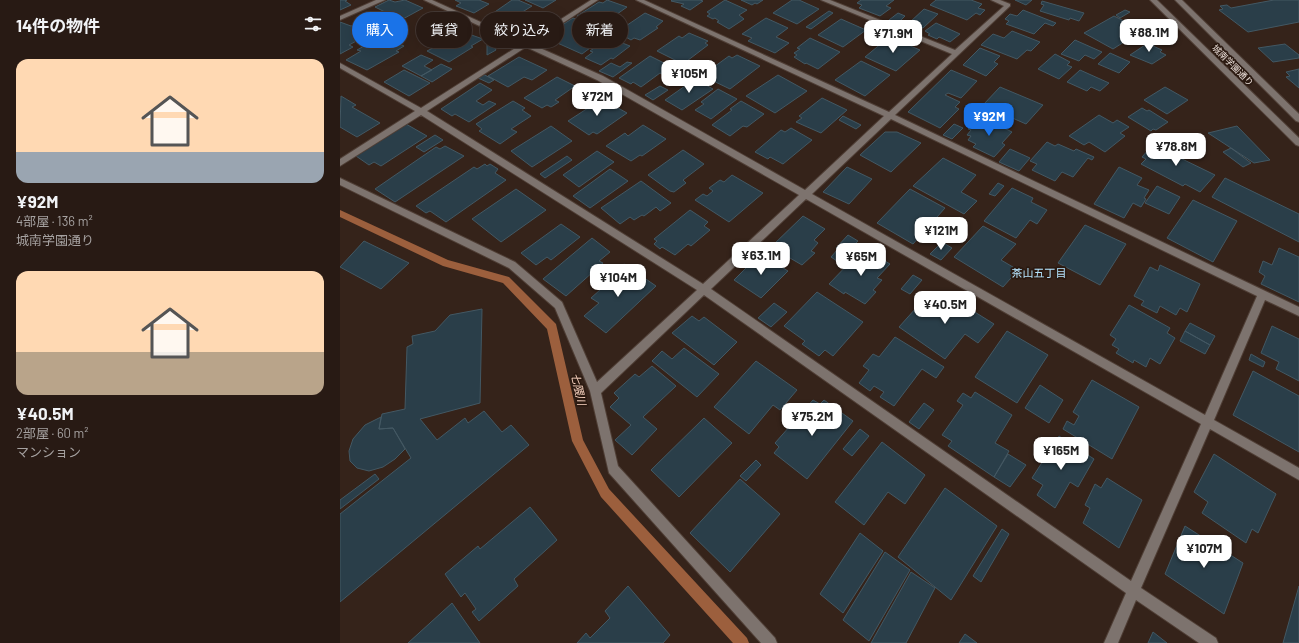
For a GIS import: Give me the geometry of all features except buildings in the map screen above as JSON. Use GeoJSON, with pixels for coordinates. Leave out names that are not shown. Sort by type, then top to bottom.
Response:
{"type":"FeatureCollection","features":[{"type":"Feature","properties":{"kind":"street"},"geometry":{"type":"LineString","coordinates":[[340,18],[382,0]]}},
{"type":"Feature","properties":{"kind":"street"},"geometry":{"type":"LineString","coordinates":[[427,0],[480,24]]}},
{"type":"Feature","properties":{"kind":"street"},"geometry":{"type":"LineString","coordinates":[[564,20],[595,0]]}},
{"type":"Feature","properties":{"kind":"street"},"geometry":{"type":"LineString","coordinates":[[639,0],[889,115],[1299,312]]}},
{"type":"Feature","properties":{"kind":"street"},"geometry":{"type":"LineString","coordinates":[[824,0],[956,53]]}},
{"type":"Feature","properties":{"kind":"street"},"geometry":{"type":"LineString","coordinates":[[595,391],[1008,5],[994,0]]}},
{"type":"Feature","properties":{"kind":"street","name":"城南学園通り"},"geometry":{"type":"LineString","coordinates":[[1153,0],[1299,143]]}},
{"type":"Feature","properties":{"kind":"street","name":"城南学園通り"},"geometry":{"type":"LineString","coordinates":[[1178,0],[1299,119]]}},
{"type":"Feature","properties":{"kind":"street"},"geometry":{"type":"LineString","coordinates":[[340,163],[520,48]]}},
{"type":"Feature","properties":{"kind":"street"},"geometry":{"type":"LineString","coordinates":[[535,48],[600,78],[1208,421],[1299,474]]}},
{"type":"Feature","properties":{"kind":"street"},"geometry":{"type":"LineString","coordinates":[[340,65],[421,111],[703,289],[1134,591],[1211,643]]}},
{"type":"Feature","properties":{"kind":"street"},"geometry":{"type":"LineString","coordinates":[[340,181],[512,266],[559,305],[595,391],[613,469],[770,643]]}},
{"type":"Feature","properties":{"kind":"street"},"geometry":{"type":"LineString","coordinates":[[1111,643],[1263,294]]}},
{"type":"Feature","properties":{"kind":"waterway","name":"七隈川"},"geometry":{"type":"LineString","coordinates":[[340,213],[446,263],[506,280],[552,327],[578,441],[605,493],[742,643]]}},
{"type":"Feature","properties":{"kind":"district","name":"茶山五丁目"},"geometry":{"type":"Point","coordinates":[1039,272]}}]}
